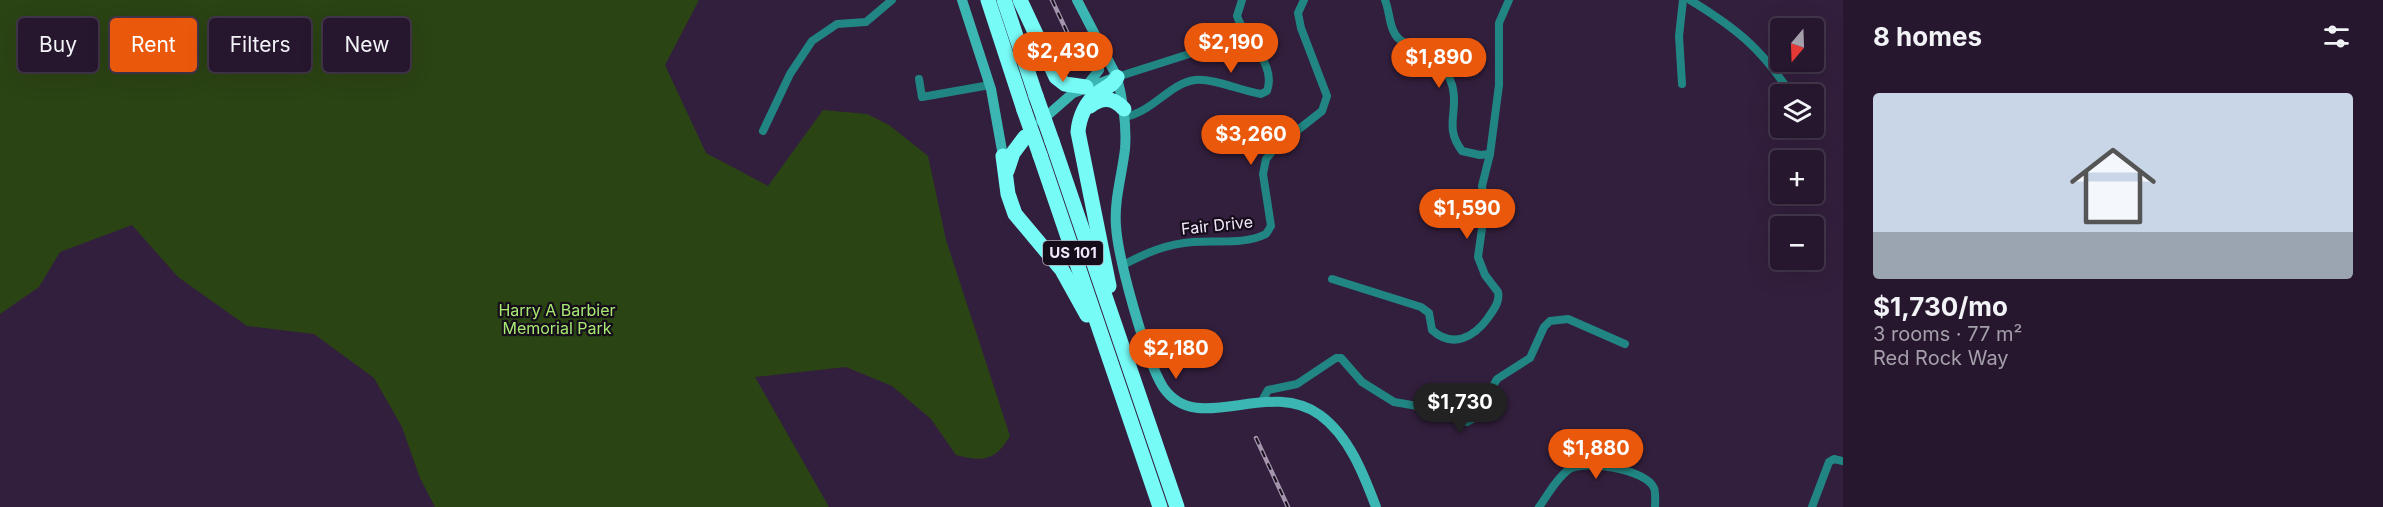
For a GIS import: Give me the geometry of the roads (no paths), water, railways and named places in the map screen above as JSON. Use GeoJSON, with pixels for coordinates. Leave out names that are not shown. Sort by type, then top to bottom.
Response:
{"type":"FeatureCollection","features":[{"type":"Feature","properties":{"kind":"highway","name":"US 101"},"geometry":{"type":"LineString","coordinates":[[988,0],[1160,507]]}},
{"type":"Feature","properties":{"kind":"highway","name":"US 101"},"geometry":{"type":"LineString","coordinates":[[1004,0],[1177,507]]}},
{"type":"Feature","properties":{"kind":"highway"},"geometry":{"type":"LineString","coordinates":[[1020,0],[1056,77],[1065,84],[1086,87]]}},
{"type":"Feature","properties":{"kind":"highway"},"geometry":{"type":"LineString","coordinates":[[1117,78],[1113,84],[1094,96],[1083,112],[1078,127],[1078,142],[1118,336]]}},
{"type":"Feature","properties":{"kind":"highway"},"geometry":{"type":"LineString","coordinates":[[1083,112],[1103,99],[1117,102],[1124,113]]}},
{"type":"Feature","properties":{"kind":"highway"},"geometry":{"type":"LineString","coordinates":[[1005,182],[1013,153],[1025,137]]}},
{"type":"Feature","properties":{"kind":"highway"},"geometry":{"type":"LineString","coordinates":[[1003,156],[1005,182],[1015,214],[1062,270],[1107,352]]}},
{"type":"Feature","properties":{"kind":"main road"},"geometry":{"type":"LineString","coordinates":[[962,0],[990,85],[1003,156]]}},
{"type":"Feature","properties":{"kind":"main road"},"geometry":{"type":"LineString","coordinates":[[1077,0],[1117,78],[1124,113],[1125,150],[1116,226],[1123,265],[1156,369],[1168,393],[1182,404],[1197,409],[1217,409],[1239,403],[1262,401],[1304,407],[1329,423],[1355,459],[1376,507]]}},
{"type":"Feature","properties":{"kind":"main road"},"geometry":{"type":"LineString","coordinates":[[1086,87],[1099,70],[1099,41]]}},
{"type":"Feature","properties":{"kind":"main road"},"geometry":{"type":"LineString","coordinates":[[998,120],[1011,141],[1016,142],[1025,137],[1060,102],[1086,87],[1117,78]]}},
{"type":"Feature","properties":{"kind":"street"},"geometry":{"type":"LineString","coordinates":[[763,131],[790,74],[812,41],[837,24],[866,22],[892,0]]}},
{"type":"Feature","properties":{"kind":"street"},"geometry":{"type":"LineString","coordinates":[[1124,113],[1145,110],[1171,90],[1194,80],[1261,94],[1267,91],[1270,82],[1267,67],[1237,16],[1242,0]]}},
{"type":"Feature","properties":{"kind":"street","name":"Fair Drive"},"geometry":{"type":"LineString","coordinates":[[1123,265],[1155,248],[1191,242],[1248,240],[1266,234],[1270,226],[1263,174],[1266,159],[1275,148],[1322,111],[1327,96],[1301,28],[1298,13],[1304,0]]}},
{"type":"Feature","properties":{"kind":"street"},"geometry":{"type":"LineString","coordinates":[[1385,0],[1391,13],[1392,29],[1399,39],[1432,53],[1440,60],[1454,89],[1453,139],[1462,151],[1480,155],[1490,154]]}},
{"type":"Feature","properties":{"kind":"street"},"geometry":{"type":"LineString","coordinates":[[1332,279],[1421,307],[1429,313],[1432,330],[1444,339],[1460,339],[1474,334],[1491,313],[1499,298],[1478,257],[1485,207],[1482,186],[1490,154],[1499,85],[1499,23],[1509,0]]}},
{"type":"Feature","properties":{"kind":"street"},"geometry":{"type":"LineString","coordinates":[[1682,84],[1679,28],[1683,0]]}},
{"type":"Feature","properties":{"kind":"street"},"geometry":{"type":"LineString","coordinates":[[1690,0],[1719,18],[1755,46],[1784,84]]}},
{"type":"Feature","properties":{"kind":"street"},"geometry":{"type":"LineString","coordinates":[[1117,78],[1208,48]]}},
{"type":"Feature","properties":{"kind":"street"},"geometry":{"type":"LineString","coordinates":[[919,79],[922,97],[990,85]]}},
{"type":"Feature","properties":{"kind":"street"},"geometry":{"type":"LineString","coordinates":[[1262,401],[1268,390],[1297,384],[1336,358],[1341,358],[1362,382],[1394,402],[1430,408],[1467,422],[1476,417],[1497,379],[1530,358],[1544,327],[1550,321],[1568,319],[1625,344]]}},
{"type":"Feature","properties":{"kind":"street"},"geometry":{"type":"LineString","coordinates":[[1812,507],[1829,462],[1834,459],[1843,461]]}},
{"type":"Feature","properties":{"kind":"street"},"geometry":{"type":"LineString","coordinates":[[1539,507],[1562,476],[1573,467],[1584,465],[1630,470],[1644,478],[1654,488],[1656,507]]}},
{"type":"Feature","properties":{"kind":"railway"},"geometry":{"type":"LineString","coordinates":[[1052,0],[1073,45]]}},
{"type":"Feature","properties":{"kind":"railway"},"geometry":{"type":"LineString","coordinates":[[1256,438],[1288,507]]}},
{"type":"Feature","properties":{"kind":"park label","name":"Harry A Barbier Memorial Park"},"geometry":{"type":"Point","coordinates":[557,319]}}]}
